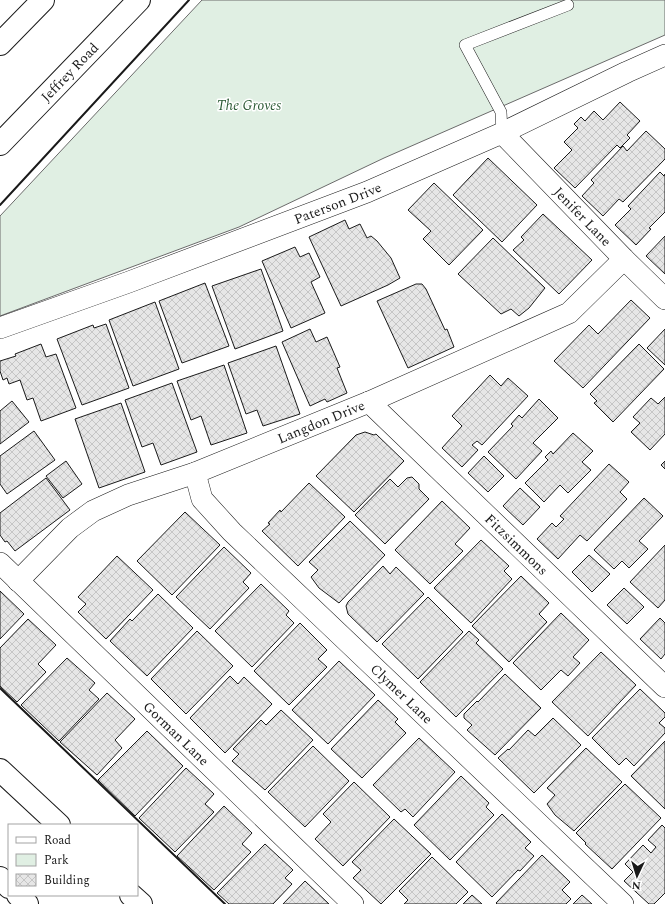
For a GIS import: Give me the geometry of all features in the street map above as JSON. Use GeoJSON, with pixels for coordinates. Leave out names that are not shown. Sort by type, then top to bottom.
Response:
{"type":"FeatureCollection","features":[{"type":"Feature","properties":{"kind":"main road"},"geometry":{"type":"LineString","coordinates":[[0,44],[43,0]]}},
{"type":"Feature","properties":{"kind":"main road","name":"Jeffrey Road"},"geometry":{"type":"LineString","coordinates":[[0,144],[139,0]]}},
{"type":"Feature","properties":{"kind":"main road"},"geometry":{"type":"LineString","coordinates":[[0,770],[58,824]]}},
{"type":"Feature","properties":{"kind":"main road"},"geometry":{"type":"LineString","coordinates":[[0,878],[8,886]]}},
{"type":"Feature","properties":{"kind":"main road"},"geometry":{"type":"LineString","coordinates":[[19,896],[27,904]]}},
{"type":"Feature","properties":{"kind":"main road"},"geometry":{"type":"LineString","coordinates":[[132,896],[141,904]]}},
{"type":"Feature","properties":{"kind":"street","name":"Paterson Drive"},"geometry":{"type":"LineString","coordinates":[[0,328],[129,282],[367,192],[502,133],[665,55]]}},
{"type":"Feature","properties":{"kind":"street","name":"Jenifer Lane"},"geometry":{"type":"LineString","coordinates":[[502,133],[624,259],[665,299]]}},
{"type":"Feature","properties":{"kind":"street","name":"Langdon Drive"},"geometry":{"type":"LineString","coordinates":[[18,581],[70,528],[93,511],[128,495],[195,473],[369,402],[569,313],[624,259]]}},
{"type":"Feature","properties":{"kind":"street","name":"Fitzsimmons"},"geometry":{"type":"LineString","coordinates":[[369,402],[665,687]]}},
{"type":"Feature","properties":{"kind":"street","name":"Clymer Lane"},"geometry":{"type":"LineString","coordinates":[[195,473],[202,498],[232,532],[623,904]]}},
{"type":"Feature","properties":{"kind":"street","name":"Gorman Lane"},"geometry":{"type":"LineString","coordinates":[[0,563],[353,904]]}},
{"type":"Feature","properties":{"kind":"lane"},"geometry":{"type":"LineString","coordinates":[[502,133],[501,112],[464,45],[568,5]]}},
{"type":"Feature","properties":{"kind":"green space","name":"The Groves"},"geometry":{"type":"Polygon","coordinates":[[[202,0],[665,0],[665,35],[384,158],[239,227],[0,316],[0,216],[202,0]]]}},
{"type":"Feature","properties":{"kind":"building"},"geometry":{"type":"Polygon","coordinates":[[[620,102],[640,121],[627,135],[630,138],[620,148],[617,145],[575,188],[554,168],[572,150],[564,142],[578,128],[574,124],[581,117],[585,121],[594,111],[603,120],[620,102]]]}},
{"type":"Feature","properties":{"kind":"building"},"geometry":{"type":"Polygon","coordinates":[[[646,131],[665,149],[665,159],[623,202],[619,199],[603,216],[582,196],[594,183],[591,180],[623,146],[627,151],[646,131]]]}},
{"type":"Feature","properties":{"kind":"building"},"geometry":{"type":"Polygon","coordinates":[[[488,158],[537,205],[502,242],[453,195],[488,158]]]}},
{"type":"Feature","properties":{"kind":"building"},"geometry":{"type":"Polygon","coordinates":[[[660,172],[664,176],[665,174],[665,212],[649,228],[651,229],[636,245],[615,225],[631,209],[628,206],[660,172]]]}},
{"type":"Feature","properties":{"kind":"building"},"geometry":{"type":"Polygon","coordinates":[[[434,183],[483,230],[449,265],[423,239],[431,231],[408,210],[434,183]]]}},
{"type":"Feature","properties":{"kind":"building"},"geometry":{"type":"Polygon","coordinates":[[[543,214],[592,260],[559,294],[513,250],[524,240],[521,237],[543,214]]]}},
{"type":"Feature","properties":{"kind":"building"},"geometry":{"type":"Polygon","coordinates":[[[345,220],[349,229],[360,224],[367,238],[371,236],[377,241],[391,258],[400,278],[341,306],[309,237],[345,220]]]}},
{"type":"Feature","properties":{"kind":"building"},"geometry":{"type":"Polygon","coordinates":[[[665,236],[665,274],[646,256],[665,236]]]}},
{"type":"Feature","properties":{"kind":"building"},"geometry":{"type":"Polygon","coordinates":[[[493,238],[545,288],[529,308],[519,316],[511,309],[501,314],[458,274],[493,238]]]}},
{"type":"Feature","properties":{"kind":"building"},"geometry":{"type":"Polygon","coordinates":[[[295,247],[300,257],[309,253],[320,277],[311,282],[325,313],[291,328],[262,261],[295,247]]]}},
{"type":"Feature","properties":{"kind":"building"},"geometry":{"type":"Polygon","coordinates":[[[261,269],[283,331],[235,349],[212,286],[261,269]]]}},
{"type":"Feature","properties":{"kind":"building"},"geometry":{"type":"Polygon","coordinates":[[[205,283],[229,346],[182,363],[159,301],[205,283]]]}},
{"type":"Feature","properties":{"kind":"building"},"geometry":{"type":"Polygon","coordinates":[[[416,284],[422,284],[426,289],[445,330],[447,329],[454,347],[408,368],[377,301],[416,284]]]}},
{"type":"Feature","properties":{"kind":"building"},"geometry":{"type":"Polygon","coordinates":[[[631,300],[650,318],[583,388],[554,361],[589,325],[598,334],[631,300]]]}},
{"type":"Feature","properties":{"kind":"building"},"geometry":{"type":"Polygon","coordinates":[[[155,302],[179,369],[133,386],[109,320],[155,302]]]}},
{"type":"Feature","properties":{"kind":"building"},"geometry":{"type":"Polygon","coordinates":[[[106,324],[129,388],[82,405],[57,339],[93,325],[94,328],[106,324]]]}},
{"type":"Feature","properties":{"kind":"building"},"geometry":{"type":"Polygon","coordinates":[[[310,329],[316,342],[327,337],[340,367],[337,368],[347,393],[327,402],[325,399],[310,406],[282,342],[310,329]]]}},
{"type":"Feature","properties":{"kind":"building"},"geometry":{"type":"Polygon","coordinates":[[[665,329],[665,365],[647,348],[665,329]]]}},
{"type":"Feature","properties":{"kind":"building"},"geometry":{"type":"Polygon","coordinates":[[[41,344],[46,357],[56,354],[76,408],[41,421],[33,398],[27,400],[20,380],[9,384],[7,378],[3,380],[0,371],[0,361],[16,356],[15,354],[41,344]]]}},
{"type":"Feature","properties":{"kind":"building"},"geometry":{"type":"Polygon","coordinates":[[[639,344],[664,369],[613,422],[594,403],[597,401],[590,394],[639,344]]]}},
{"type":"Feature","properties":{"kind":"building"},"geometry":{"type":"Polygon","coordinates":[[[276,346],[300,414],[263,426],[257,410],[246,414],[228,363],[276,346]]]}},
{"type":"Feature","properties":{"kind":"building"},"geometry":{"type":"Polygon","coordinates":[[[224,365],[247,433],[211,445],[201,416],[191,420],[177,381],[224,365]]]}},
{"type":"Feature","properties":{"kind":"building"},"geometry":{"type":"Polygon","coordinates":[[[490,375],[501,386],[508,378],[528,396],[482,445],[477,441],[472,445],[478,450],[462,467],[442,448],[462,426],[452,416],[490,375]]]}},
{"type":"Feature","properties":{"kind":"building"},"geometry":{"type":"Polygon","coordinates":[[[172,383],[197,452],[161,465],[153,443],[142,447],[125,400],[172,383]]]}},
{"type":"Feature","properties":{"kind":"building"},"geometry":{"type":"Polygon","coordinates":[[[665,397],[665,434],[650,450],[631,432],[640,423],[633,417],[651,398],[658,404],[665,397]]]}},
{"type":"Feature","properties":{"kind":"building"},"geometry":{"type":"Polygon","coordinates":[[[539,399],[558,418],[533,443],[542,451],[516,479],[488,452],[513,426],[511,424],[519,415],[522,418],[539,399]]]}},
{"type":"Feature","properties":{"kind":"building"},"geometry":{"type":"Polygon","coordinates":[[[12,401],[29,422],[0,444],[0,411],[12,401]]]}},
{"type":"Feature","properties":{"kind":"building"},"geometry":{"type":"Polygon","coordinates":[[[121,403],[145,472],[99,488],[75,419],[121,403]]]}},
{"type":"Feature","properties":{"kind":"building"},"geometry":{"type":"Polygon","coordinates":[[[34,431],[55,460],[7,494],[0,484],[0,456],[34,431]]]}},
{"type":"Feature","properties":{"kind":"building"},"geometry":{"type":"Polygon","coordinates":[[[365,432],[374,435],[376,434],[404,461],[354,512],[316,476],[356,435],[365,432]]]}},
{"type":"Feature","properties":{"kind":"building"},"geometry":{"type":"Polygon","coordinates":[[[573,433],[593,451],[582,462],[591,470],[568,493],[560,485],[544,502],[525,483],[548,460],[545,457],[551,451],[553,454],[573,433]]]}},
{"type":"Feature","properties":{"kind":"building"},"geometry":{"type":"Polygon","coordinates":[[[484,456],[504,476],[488,492],[468,473],[484,456]]]}},
{"type":"Feature","properties":{"kind":"building"},"geometry":{"type":"Polygon","coordinates":[[[66,461],[82,484],[63,498],[46,476],[66,461]]]}},
{"type":"Feature","properties":{"kind":"building"},"geometry":{"type":"Polygon","coordinates":[[[665,461],[665,469],[661,465],[665,461]]]}},
{"type":"Feature","properties":{"kind":"building"},"geometry":{"type":"Polygon","coordinates":[[[609,464],[629,482],[620,492],[627,499],[587,541],[580,535],[558,559],[537,539],[552,523],[556,527],[564,519],[560,516],[609,464]]]}},
{"type":"Feature","properties":{"kind":"building"},"geometry":{"type":"Polygon","coordinates":[[[412,477],[419,484],[419,489],[429,499],[385,544],[355,515],[390,479],[398,487],[407,478],[412,477]]]}},
{"type":"Feature","properties":{"kind":"building"},"geometry":{"type":"Polygon","coordinates":[[[46,478],[70,510],[15,551],[0,535],[0,513],[46,478]]]}},
{"type":"Feature","properties":{"kind":"building"},"geometry":{"type":"Polygon","coordinates":[[[309,483],[345,517],[298,566],[262,531],[270,524],[268,523],[280,510],[281,512],[309,483]]]}},
{"type":"Feature","properties":{"kind":"building"},"geometry":{"type":"Polygon","coordinates":[[[520,488],[540,507],[523,525],[503,506],[520,488]]]}},
{"type":"Feature","properties":{"kind":"building"},"geometry":{"type":"Polygon","coordinates":[[[644,498],[663,516],[639,541],[648,549],[629,568],[622,561],[614,569],[594,550],[644,498]]]}},
{"type":"Feature","properties":{"kind":"building"},"geometry":{"type":"Polygon","coordinates":[[[442,501],[470,528],[455,544],[463,551],[430,584],[395,550],[442,501]]]}},
{"type":"Feature","properties":{"kind":"building"},"geometry":{"type":"Polygon","coordinates":[[[185,512],[220,545],[172,595],[137,561],[185,512]]]}},
{"type":"Feature","properties":{"kind":"building"},"geometry":{"type":"Polygon","coordinates":[[[350,521],[385,555],[339,603],[319,588],[311,577],[318,570],[309,562],[350,521]]]}},
{"type":"Feature","properties":{"kind":"building"},"geometry":{"type":"Polygon","coordinates":[[[481,540],[509,566],[504,571],[512,579],[471,623],[434,588],[481,540]]]}},
{"type":"Feature","properties":{"kind":"building"},"geometry":{"type":"Polygon","coordinates":[[[665,545],[665,600],[658,608],[630,582],[665,545]]]}},
{"type":"Feature","properties":{"kind":"building"},"geometry":{"type":"Polygon","coordinates":[[[224,547],[251,573],[243,582],[249,588],[210,629],[176,597],[224,547]]]}},
{"type":"Feature","properties":{"kind":"building"},"geometry":{"type":"Polygon","coordinates":[[[589,555],[610,574],[592,592],[572,572],[589,555]]]}},
{"type":"Feature","properties":{"kind":"building"},"geometry":{"type":"Polygon","coordinates":[[[117,556],[153,590],[106,639],[78,612],[86,604],[78,597],[117,556]]]}},
{"type":"Feature","properties":{"kind":"building"},"geometry":{"type":"Polygon","coordinates":[[[383,566],[390,574],[396,567],[424,594],[377,642],[348,614],[346,606],[348,602],[383,566]]]}},
{"type":"Feature","properties":{"kind":"building"},"geometry":{"type":"Polygon","coordinates":[[[521,576],[549,603],[539,614],[547,622],[509,662],[472,626],[521,576]]]}},
{"type":"Feature","properties":{"kind":"building"},"geometry":{"type":"Polygon","coordinates":[[[261,584],[289,611],[286,615],[294,623],[252,667],[215,631],[261,584]]]}},
{"type":"Feature","properties":{"kind":"building"},"geometry":{"type":"Polygon","coordinates":[[[624,588],[644,607],[627,624],[607,605],[624,588]]]}},
{"type":"Feature","properties":{"kind":"building"},"geometry":{"type":"Polygon","coordinates":[[[0,591],[24,614],[0,639],[0,591]]]}},
{"type":"Feature","properties":{"kind":"building"},"geometry":{"type":"Polygon","coordinates":[[[158,594],[193,628],[147,676],[110,641],[130,619],[132,621],[158,594]]]}},
{"type":"Feature","properties":{"kind":"building"},"geometry":{"type":"Polygon","coordinates":[[[428,597],[463,632],[418,679],[382,644],[428,597]]]}},
{"type":"Feature","properties":{"kind":"building"},"geometry":{"type":"Polygon","coordinates":[[[561,613],[589,640],[573,657],[580,663],[568,676],[561,670],[541,690],[513,663],[561,613]]]}},
{"type":"Feature","properties":{"kind":"building"},"geometry":{"type":"Polygon","coordinates":[[[660,618],[665,623],[665,654],[661,659],[640,639],[660,618]]]}},
{"type":"Feature","properties":{"kind":"building"},"geometry":{"type":"Polygon","coordinates":[[[28,619],[56,645],[38,664],[46,672],[17,702],[0,686],[0,648],[28,619]]]}},
{"type":"Feature","properties":{"kind":"building"},"geometry":{"type":"Polygon","coordinates":[[[300,623],[327,650],[318,659],[327,667],[289,705],[254,671],[300,623]]]}},
{"type":"Feature","properties":{"kind":"building"},"geometry":{"type":"Polygon","coordinates":[[[197,631],[233,666],[186,714],[151,679],[197,631]]]}},
{"type":"Feature","properties":{"kind":"building"},"geometry":{"type":"Polygon","coordinates":[[[469,631],[479,640],[476,643],[503,669],[456,717],[420,682],[469,631]]]}},
{"type":"Feature","properties":{"kind":"building"},"geometry":{"type":"Polygon","coordinates":[[[601,652],[636,685],[588,736],[552,702],[601,652]]]}},
{"type":"Feature","properties":{"kind":"building"},"geometry":{"type":"Polygon","coordinates":[[[67,658],[95,683],[89,690],[99,699],[59,741],[21,705],[67,658]]]}},
{"type":"Feature","properties":{"kind":"building"},"geometry":{"type":"Polygon","coordinates":[[[339,661],[375,695],[328,744],[292,710],[339,661]]]}},
{"type":"Feature","properties":{"kind":"building"},"geometry":{"type":"Polygon","coordinates":[[[505,674],[541,708],[495,755],[467,730],[472,725],[464,718],[464,714],[505,674]]]}},
{"type":"Feature","properties":{"kind":"building"},"geometry":{"type":"Polygon","coordinates":[[[230,676],[238,684],[244,677],[272,704],[225,753],[190,718],[230,676]]]}},
{"type":"Feature","properties":{"kind":"building"},"geometry":{"type":"Polygon","coordinates":[[[640,689],[665,713],[665,717],[659,723],[665,728],[665,733],[634,766],[626,758],[619,765],[592,738],[640,689]]]}},
{"type":"Feature","properties":{"kind":"building"},"geometry":{"type":"Polygon","coordinates":[[[107,693],[135,719],[115,740],[122,748],[97,775],[60,742],[107,693]]]}},
{"type":"Feature","properties":{"kind":"building"},"geometry":{"type":"Polygon","coordinates":[[[378,700],[398,719],[395,722],[406,733],[362,778],[331,749],[378,700]]]}},
{"type":"Feature","properties":{"kind":"building"},"geometry":{"type":"Polygon","coordinates":[[[281,710],[313,740],[265,790],[232,761],[239,754],[233,749],[261,720],[266,725],[281,710]]]}},
{"type":"Feature","properties":{"kind":"building"},"geometry":{"type":"Polygon","coordinates":[[[553,718],[581,745],[534,793],[498,758],[508,749],[509,750],[528,730],[535,736],[553,718]]]}},
{"type":"Feature","properties":{"kind":"building"},"geometry":{"type":"Polygon","coordinates":[[[147,731],[183,766],[135,816],[98,780],[147,731]]]}},
{"type":"Feature","properties":{"kind":"building"},"geometry":{"type":"Polygon","coordinates":[[[419,738],[455,772],[413,817],[405,809],[401,812],[373,785],[419,738]]]}},
{"type":"Feature","properties":{"kind":"building"},"geometry":{"type":"Polygon","coordinates":[[[665,741],[665,809],[631,776],[665,741]]]}},
{"type":"Feature","properties":{"kind":"building"},"geometry":{"type":"Polygon","coordinates":[[[313,746],[349,781],[305,827],[268,792],[313,746]]]}},
{"type":"Feature","properties":{"kind":"building"},"geometry":{"type":"Polygon","coordinates":[[[586,748],[622,782],[574,831],[555,815],[547,804],[555,795],[547,788],[586,748]]]}},
{"type":"Feature","properties":{"kind":"building"},"geometry":{"type":"Polygon","coordinates":[[[186,768],[214,794],[205,804],[214,812],[175,852],[139,818],[186,768]]]}},
{"type":"Feature","properties":{"kind":"building"},"geometry":{"type":"Polygon","coordinates":[[[461,776],[489,803],[486,807],[494,815],[450,860],[414,825],[461,776]]]}},
{"type":"Feature","properties":{"kind":"building"},"geometry":{"type":"Polygon","coordinates":[[[354,782],[390,817],[343,866],[315,839],[331,822],[323,814],[354,782]]]}},
{"type":"Feature","properties":{"kind":"building"},"geometry":{"type":"Polygon","coordinates":[[[625,784],[661,818],[612,869],[585,844],[586,843],[576,833],[625,784]]]}},
{"type":"Feature","properties":{"kind":"building"},"geometry":{"type":"Polygon","coordinates":[[[224,806],[252,833],[242,844],[251,852],[214,890],[177,856],[224,806]]]}},
{"type":"Feature","properties":{"kind":"building"},"geometry":{"type":"Polygon","coordinates":[[[502,814],[531,842],[525,848],[534,856],[492,897],[456,862],[502,814]]]}},
{"type":"Feature","properties":{"kind":"building"},"geometry":{"type":"Polygon","coordinates":[[[394,819],[431,854],[381,904],[353,878],[361,870],[352,862],[394,819]]]}},
{"type":"Feature","properties":{"kind":"building"},"geometry":{"type":"Polygon","coordinates":[[[662,825],[665,828],[665,893],[654,904],[649,904],[624,881],[633,872],[625,864],[643,845],[651,853],[656,847],[648,840],[662,825]]]}},
{"type":"Feature","properties":{"kind":"building"},"geometry":{"type":"Polygon","coordinates":[[[265,844],[293,870],[285,878],[292,884],[273,904],[229,904],[217,893],[265,844]]]}},
{"type":"Feature","properties":{"kind":"building"},"geometry":{"type":"Polygon","coordinates":[[[542,855],[570,882],[562,890],[571,899],[566,904],[497,904],[496,903],[542,855]]]}},
{"type":"Feature","properties":{"kind":"building"},"geometry":{"type":"Polygon","coordinates":[[[432,857],[468,892],[456,904],[404,904],[408,900],[399,891],[432,857]]]}},
{"type":"Feature","properties":{"kind":"building"},"geometry":{"type":"Polygon","coordinates":[[[305,881],[329,904],[283,904],[305,881]]]}},
{"type":"Feature","properties":{"kind":"building"},"geometry":{"type":"Polygon","coordinates":[[[472,895],[482,904],[463,904],[472,895]]]}},
{"type":"Feature","properties":{"kind":"building"},"geometry":{"type":"Polygon","coordinates":[[[582,895],[592,904],[573,904],[582,895]]]}},
{"type":"Feature","properties":{"kind":"wall"},"geometry":{"type":"LineString","coordinates":[[0,205],[189,0]]}},
{"type":"Feature","properties":{"kind":"wall"},"geometry":{"type":"LineString","coordinates":[[0,688],[225,904]]}}]}
